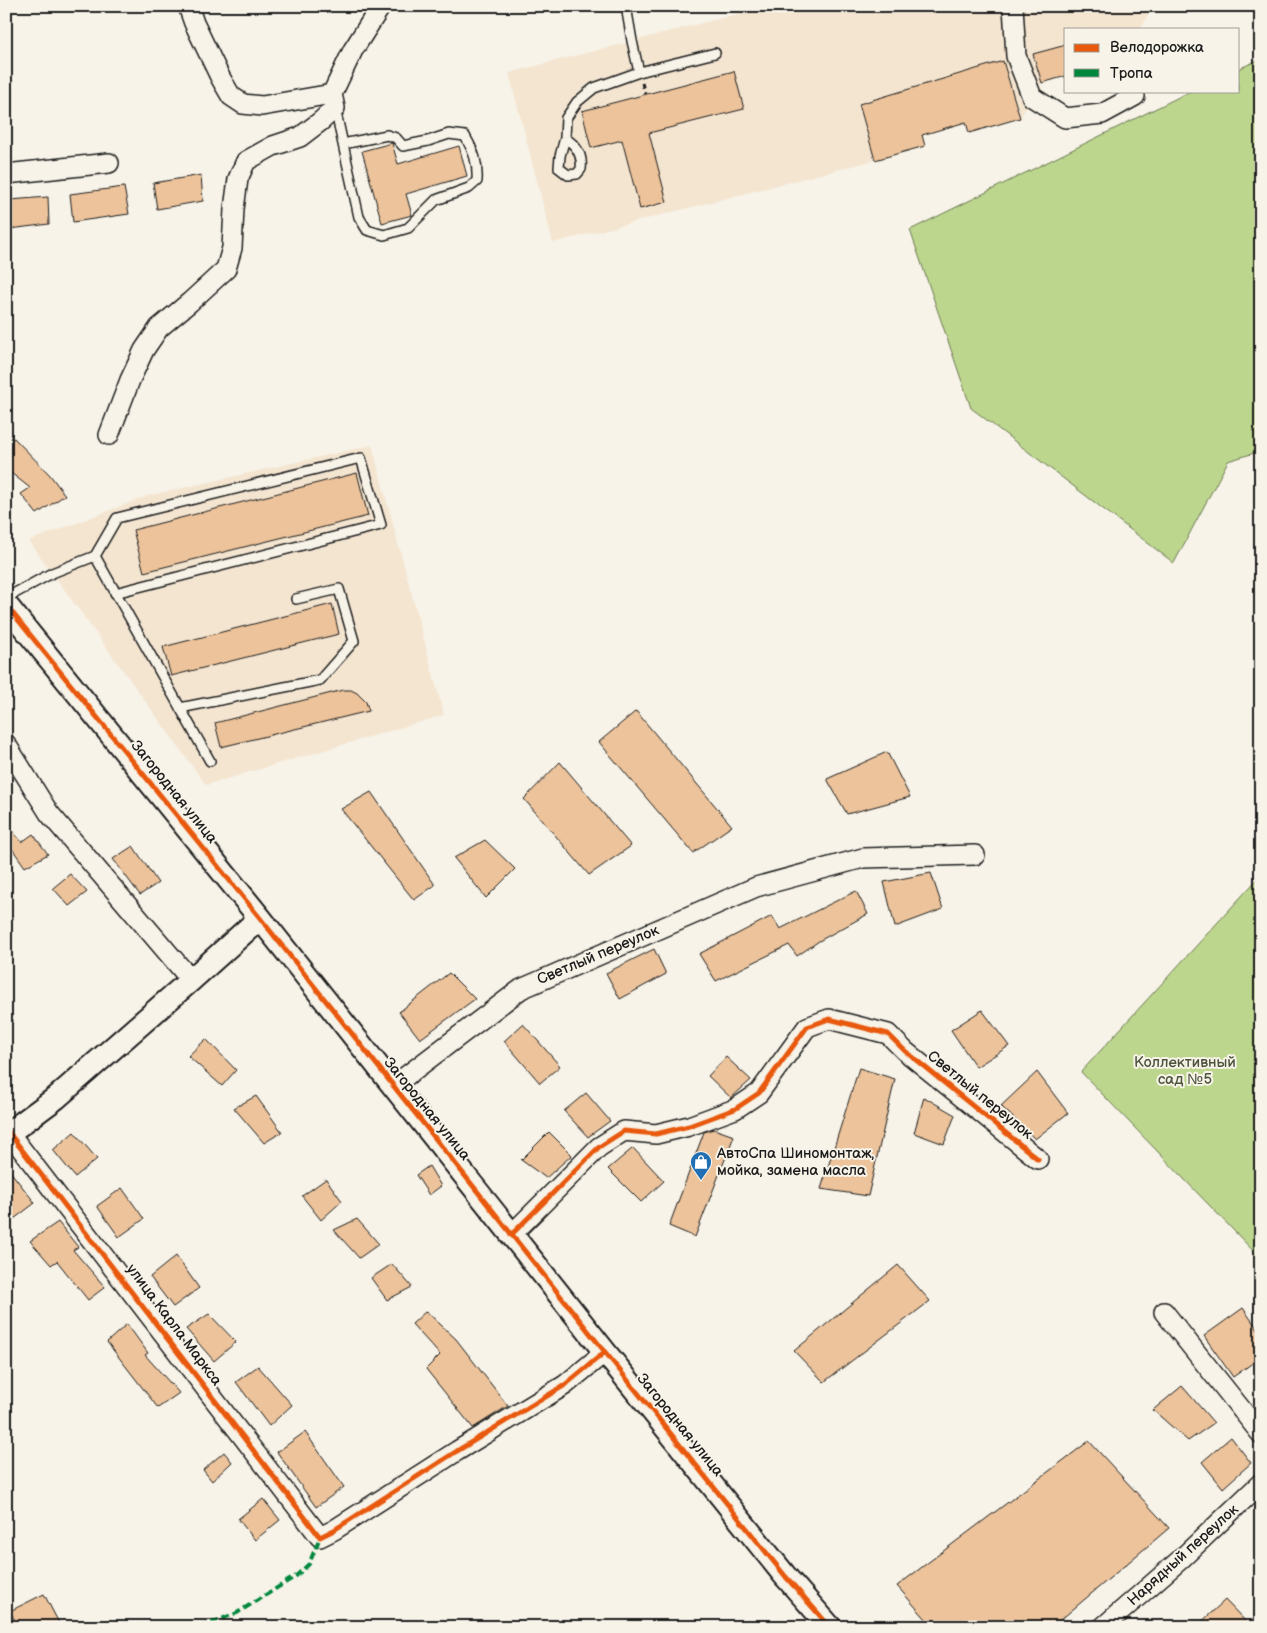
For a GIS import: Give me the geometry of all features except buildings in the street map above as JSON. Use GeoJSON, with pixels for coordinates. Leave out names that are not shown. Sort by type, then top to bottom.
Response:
{"type":"FeatureCollection","features":[{"type":"Feature","properties":{"kind":"street"},"geometry":{"type":"LineString","coordinates":[[188,6],[194,23],[220,77],[231,96],[242,104],[262,106],[333,101]]}},
{"type":"Feature","properties":{"kind":"street"},"geometry":{"type":"LineString","coordinates":[[109,435],[130,380],[144,350],[159,328],[226,269],[232,248],[238,179],[246,161],[273,146],[300,137],[322,121],[333,101],[353,50],[381,6]]}},
{"type":"Feature","properties":{"kind":"street"},"geometry":{"type":"LineString","coordinates":[[1012,6],[1016,56],[1032,97],[1065,118],[1102,114],[1135,96]]}},
{"type":"Feature","properties":{"kind":"street"},"geometry":{"type":"LineString","coordinates":[[6,174],[109,163]]}},
{"type":"Feature","properties":{"kind":"street","name":"Загородная улица"},"geometry":{"type":"LineString","coordinates":[[6,605],[260,918],[786,1577],[830,1627]]}},
{"type":"Feature","properties":{"kind":"street"},"geometry":{"type":"LineString","coordinates":[[6,744],[49,813],[191,980]]}},
{"type":"Feature","properties":{"kind":"street","name":"Светлый переулок"},"geometry":{"type":"LineString","coordinates":[[393,1086],[521,989],[756,887],[863,858],[975,856]]}},
{"type":"Feature","properties":{"kind":"street"},"geometry":{"type":"LineString","coordinates":[[7,1131],[56,1098],[260,918]]}},
{"type":"Feature","properties":{"kind":"street","name":"Светлый переулок"},"geometry":{"type":"LineString","coordinates":[[511,1234],[599,1147],[624,1131],[656,1134],[689,1126],[735,1109],[759,1093],[807,1027],[828,1018],[888,1034],[905,1051],[1038,1159]]}},
{"type":"Feature","properties":{"kind":"street","name":"улица Карла Маркса"},"geometry":{"type":"LineString","coordinates":[[7,1131],[320,1537],[565,1385],[605,1352]]}},
{"type":"Feature","properties":{"kind":"street"},"geometry":{"type":"LineString","coordinates":[[1164,1312],[1261,1434]]}},
{"type":"Feature","properties":{"kind":"street","name":"Нарядный переулок"},"geometry":{"type":"LineString","coordinates":[[1103,1627],[1181,1559],[1261,1483]]}},
{"type":"Feature","properties":{"kind":"lane"},"geometry":{"type":"LineString","coordinates":[[626,6],[639,72]]}},
{"type":"Feature","properties":{"kind":"lane"},"geometry":{"type":"LineString","coordinates":[[565,138],[566,118],[577,102],[594,88],[639,72],[715,53]]}},
{"type":"Feature","properties":{"kind":"lane"},"geometry":{"type":"LineString","coordinates":[[333,101],[359,217],[367,230],[384,235],[408,228],[436,200],[470,188],[477,181],[478,168],[473,150],[465,136],[449,134],[403,146],[396,138],[387,135],[343,144]]}},
{"type":"Feature","properties":{"kind":"lane"},"geometry":{"type":"LineString","coordinates":[[6,598],[52,573],[94,556],[117,518],[361,458],[381,525],[115,593]]}},
{"type":"Feature","properties":{"kind":"lane"},"geometry":{"type":"LineString","coordinates":[[94,556],[210,761]]}},
{"type":"Feature","properties":{"kind":"lane"},"geometry":{"type":"LineString","coordinates":[[180,708],[320,680],[354,641],[339,590],[296,598]]}},
{"type":"Feature","properties":{"kind":"shaded area"},"geometry":{"type":"Polygon","coordinates":[[[768,6],[1152,6],[1141,28],[1064,28],[1064,77],[1042,83],[1020,118],[969,133],[966,122],[922,135],[925,146],[553,243],[509,73],[768,6]]]}},
{"type":"Feature","properties":{"kind":"shaded area"},"geometry":{"type":"Polygon","coordinates":[[[372,445],[444,715],[206,785],[29,541],[147,496],[372,445]]]}},
{"type":"Feature","properties":{"kind":"green space"},"geometry":{"type":"Polygon","coordinates":[[[1261,59],[1261,451],[1228,461],[1174,563],[971,408],[910,230],[1189,92],[1240,92],[1240,68],[1261,59]]]}},
{"type":"Feature","properties":{"kind":"green space","name":"Коллективный сад №5"},"geometry":{"type":"Polygon","coordinates":[[[1261,875],[1261,1259],[1081,1072],[1261,875]]]}},
{"type":"Feature","properties":{"kind":"marked path"},"geometry":{"type":"LineString","coordinates":[[200,1627],[237,1613],[296,1576],[309,1564],[320,1537]]}},
{"type":"Feature","properties":{"kind":"cycle path"},"geometry":{"type":"LineString","coordinates":[[6,605],[260,918],[786,1577],[830,1627]]}},
{"type":"Feature","properties":{"kind":"cycle path"},"geometry":{"type":"LineString","coordinates":[[511,1235],[599,1147],[624,1131],[656,1134],[689,1126],[735,1109],[759,1093],[807,1027],[829,1019],[888,1034],[905,1051],[1038,1159]]}},
{"type":"Feature","properties":{"kind":"cycle path"},"geometry":{"type":"LineString","coordinates":[[6,1129],[320,1537],[565,1385],[605,1352]]}},
{"type":"Feature","properties":{"kind":"place","name":"АвтоСпа Шиномонтаж, мойка, замена масла"},"geometry":{"type":"Point","coordinates":[701,1181]}}]}
